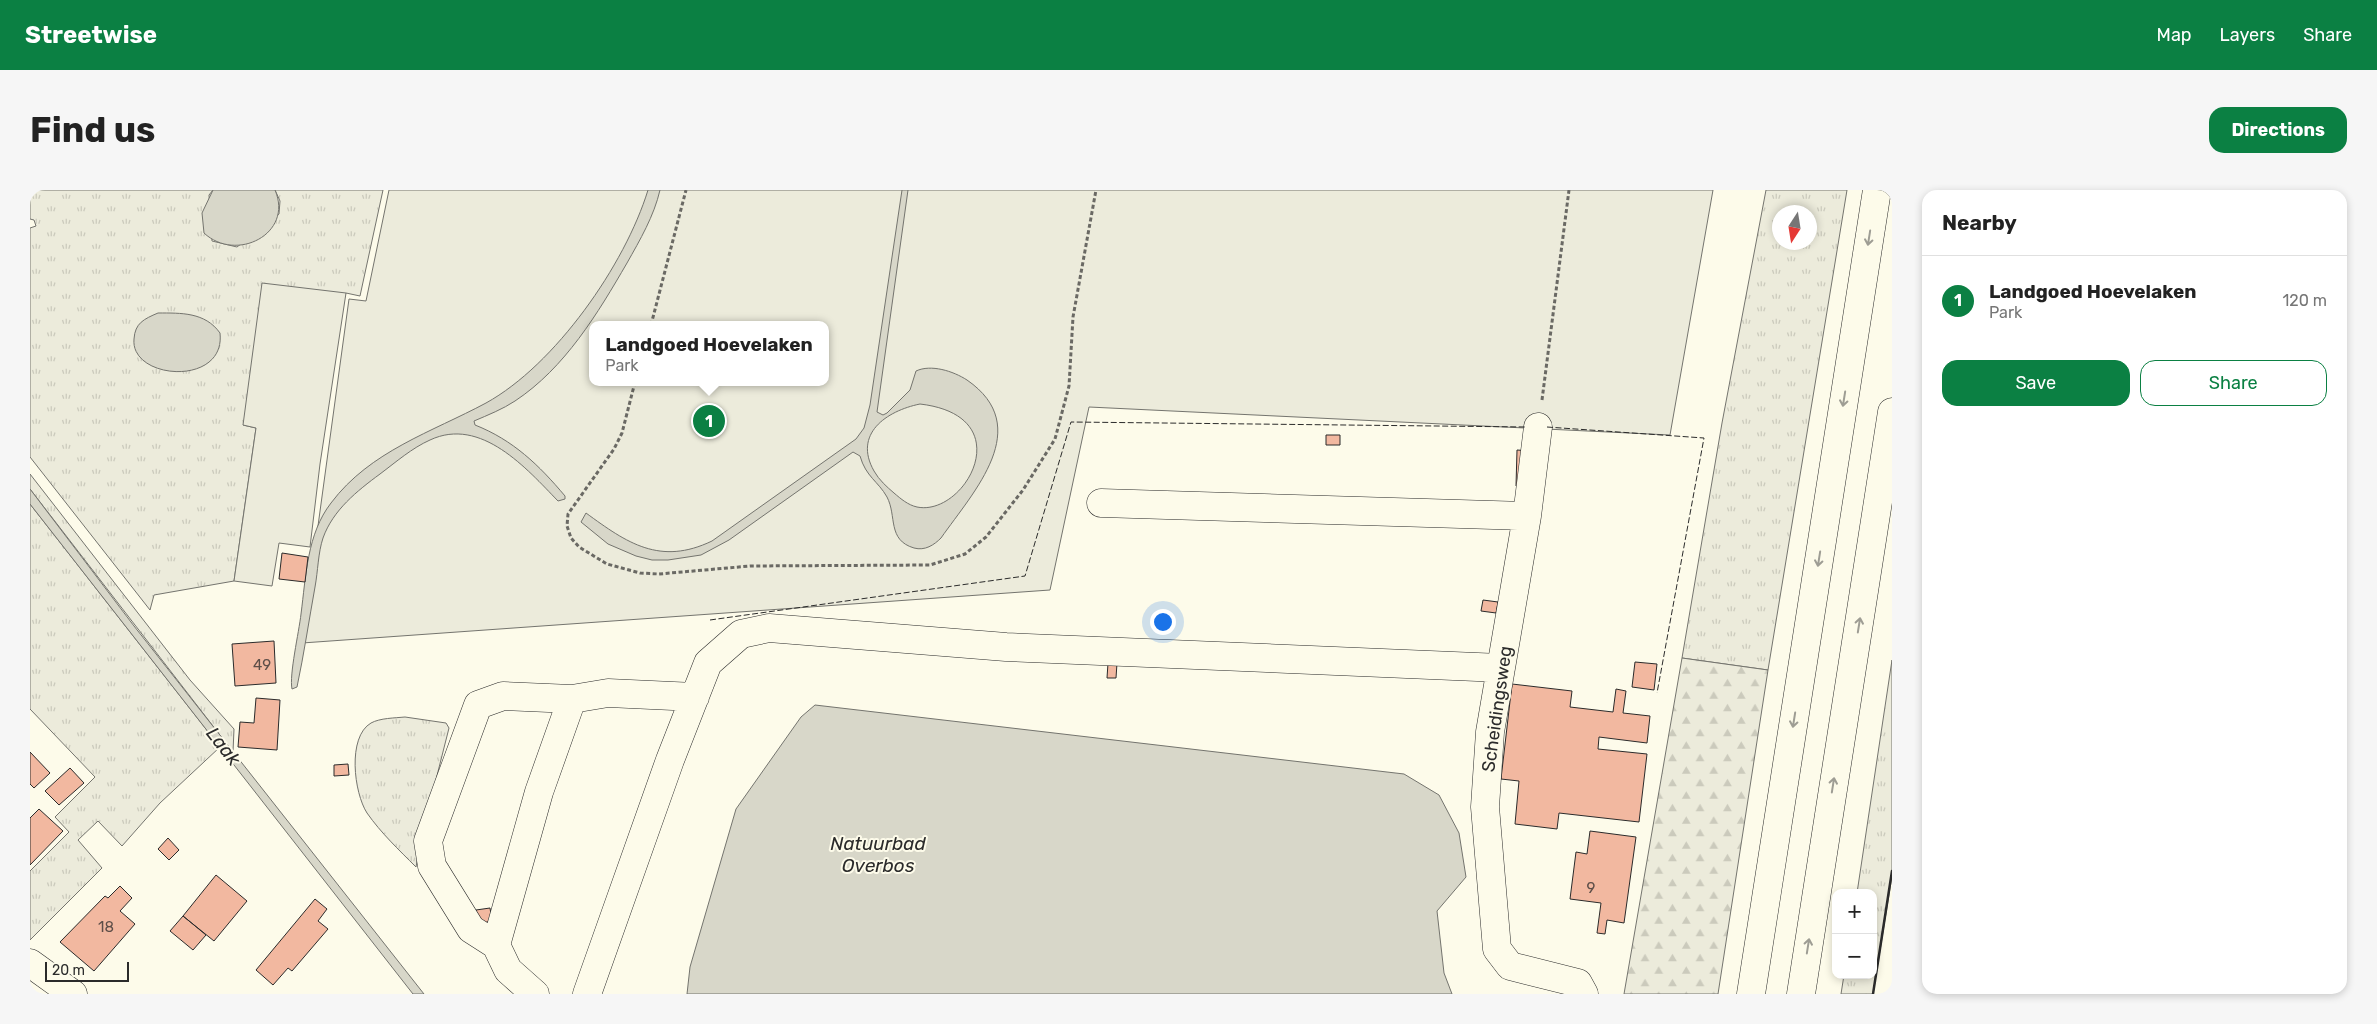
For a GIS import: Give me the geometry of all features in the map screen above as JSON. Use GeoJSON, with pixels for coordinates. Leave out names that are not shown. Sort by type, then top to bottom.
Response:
{"type":"FeatureCollection","features":[{"type":"Feature","properties":{"kind":"main road"},"geometry":{"type":"LineString","coordinates":[[1751,994],[1877,190]]}},
{"type":"Feature","properties":{"kind":"main road"},"geometry":{"type":"LineString","coordinates":[[1801,994],[1892,412]]}},
{"type":"Feature","properties":{"kind":"main road","name":"Scheidingsweg"},"geometry":{"type":"LineString","coordinates":[[1538,427],[1527,516],[1490,732],[1486,807],[1497,949],[1510,966],[1578,983],[1584,994]]}},
{"type":"Feature","properties":{"kind":"main road"},"geometry":{"type":"LineString","coordinates":[[1101,503],[1527,516]]}},
{"type":"Feature","properties":{"kind":"main road"},"geometry":{"type":"LineString","coordinates":[[587,994],[670,760],[708,663],[741,634],[770,628],[1006,648],[1501,668]]}},
{"type":"Feature","properties":{"kind":"main road"},"geometry":{"type":"LineString","coordinates":[[535,994],[508,970],[496,945],[471,928],[432,866],[428,841],[478,705],[503,696],[572,700],[608,693],[695,697]]}},
{"type":"Feature","properties":{"kind":"main road"},"geometry":{"type":"LineString","coordinates":[[496,945],[539,792],[572,700]]}},
{"type":"Feature","properties":{"kind":"main road"},"geometry":{"type":"LineString","coordinates":[[30,963],[74,994]]}},
{"type":"Feature","properties":{"kind":"path"},"geometry":{"type":"LineString","coordinates":[[652,321],[686,190]]}},
{"type":"Feature","properties":{"kind":"path"},"geometry":{"type":"LineString","coordinates":[[634,386],[622,433],[614,449],[568,514],[567,526],[571,538],[591,556],[624,569],[659,574],[750,566],[930,565],[965,554],[986,537],[1023,490],[1055,439],[1069,386],[1073,317],[1096,190]]}},
{"type":"Feature","properties":{"kind":"path"},"geometry":{"type":"LineString","coordinates":[[1538,427],[1569,190]]}},
{"type":"Feature","properties":{"kind":"green space"},"geometry":{"type":"Polygon","coordinates":[[[30,190],[213,190],[209,195],[212,241],[237,247],[279,214],[280,201],[275,190],[383,190],[360,296],[346,293],[243,425],[256,428],[234,581],[154,595],[150,610],[30,457],[30,228],[36,226],[34,220],[30,219],[30,190]]]}},
{"type":"Feature","properties":{"kind":"green space"},"geometry":{"type":"Polygon","coordinates":[[[389,190],[1713,190],[1670,435],[1089,407],[1050,590],[302,643],[349,299],[366,301],[389,190]]]}},
{"type":"Feature","properties":{"kind":"green space"},"geometry":{"type":"Polygon","coordinates":[[[1766,190],[1847,190],[1768,670],[1682,658],[1722,423],[1766,190]]]}},
{"type":"Feature","properties":{"kind":"green space"},"geometry":{"type":"Polygon","coordinates":[[[262,283],[346,293],[320,464],[310,547],[279,543],[272,586],[234,581],[256,428],[243,425],[262,283]]]}},
{"type":"Feature","properties":{"kind":"green space"},"geometry":{"type":"Polygon","coordinates":[[[30,474],[190,680],[234,729],[233,752],[30,489],[30,474]]]}},
{"type":"Feature","properties":{"kind":"green space"},"geometry":{"type":"Polygon","coordinates":[[[30,504],[220,747],[160,803],[122,846],[98,821],[78,840],[102,868],[30,940],[30,871],[69,832],[55,817],[95,777],[30,709],[30,504]]]}},
{"type":"Feature","properties":{"kind":"green space"},"geometry":{"type":"Polygon","coordinates":[[[1682,658],[1768,670],[1718,994],[1624,994],[1682,658]]]}},
{"type":"Feature","properties":{"kind":"green space"},"geometry":{"type":"Polygon","coordinates":[[[1892,660],[1892,876],[1877,969],[1877,889],[1858,889],[1892,660]]]}},
{"type":"Feature","properties":{"kind":"green space"},"geometry":{"type":"Polygon","coordinates":[[[405,717],[446,723],[449,728],[421,839],[416,867],[384,834],[367,813],[362,804],[355,766],[358,740],[363,730],[375,721],[405,717]]]}},
{"type":"Feature","properties":{"kind":"green space"},"geometry":{"type":"Polygon","coordinates":[[[1843,979],[1875,979],[1873,994],[1841,994],[1843,979]]]}},
{"type":"Feature","properties":{"kind":"water"},"geometry":{"type":"Polygon","coordinates":[[[213,190],[275,190],[279,206],[276,220],[269,231],[259,239],[246,244],[231,245],[217,242],[204,233],[202,213],[213,190]]]}},
{"type":"Feature","properties":{"kind":"water"},"geometry":{"type":"Polygon","coordinates":[[[648,190],[660,190],[654,209],[637,246],[592,320],[589,321],[589,324],[565,356],[533,388],[510,404],[474,421],[475,425],[501,438],[524,454],[555,485],[565,496],[565,499],[558,501],[517,461],[485,440],[467,435],[449,434],[423,443],[410,451],[354,494],[339,510],[327,528],[320,550],[297,687],[292,689],[293,664],[306,570],[317,528],[331,503],[347,485],[383,456],[403,444],[486,403],[512,386],[537,364],[562,339],[605,280],[623,250],[648,190]]]}},
{"type":"Feature","properties":{"kind":"water"},"geometry":{"type":"Polygon","coordinates":[[[902,190],[908,190],[877,412],[883,415],[887,413],[910,390],[916,371],[935,368],[949,371],[967,380],[987,398],[996,418],[997,438],[992,459],[982,480],[941,538],[932,545],[922,549],[905,544],[896,533],[887,497],[865,469],[860,456],[853,452],[729,540],[701,555],[668,560],[652,560],[636,556],[608,544],[581,522],[586,513],[630,542],[660,551],[693,548],[712,541],[856,439],[864,428],[870,405],[902,190]],[[920,404],[907,407],[885,419],[876,426],[870,435],[868,446],[869,458],[874,471],[902,500],[911,505],[917,507],[935,506],[952,497],[966,482],[975,464],[977,444],[969,427],[951,412],[920,404]]]}},
{"type":"Feature","properties":{"kind":"water"},"geometry":{"type":"Polygon","coordinates":[[[158,313],[192,315],[200,317],[214,326],[220,333],[218,350],[209,362],[194,369],[178,372],[161,369],[147,363],[137,353],[134,339],[136,329],[141,322],[158,313]]]}},
{"type":"Feature","properties":{"kind":"water","name":"Laak"},"geometry":{"type":"Polygon","coordinates":[[[30,489],[134,626],[424,994],[413,994],[30,504],[30,489]]]}},
{"type":"Feature","properties":{"kind":"water","name":"Natuurbad Overbos"},"geometry":{"type":"Polygon","coordinates":[[[815,705],[1404,774],[1439,795],[1459,833],[1466,877],[1437,911],[1444,973],[1452,994],[687,994],[690,967],[736,809],[801,717],[815,705]]]}},
{"type":"Feature","properties":{"kind":"building"},"geometry":{"type":"Polygon","coordinates":[[[1326,435],[1340,435],[1340,445],[1326,445],[1326,435]]]}},
{"type":"Feature","properties":{"kind":"building"},"geometry":{"type":"Polygon","coordinates":[[[1517,450],[1531,451],[1530,486],[1516,486],[1517,450]]]}},
{"type":"Feature","properties":{"kind":"building"},"geometry":{"type":"Polygon","coordinates":[[[282,553],[308,557],[305,582],[279,579],[282,553]]]}},
{"type":"Feature","properties":{"kind":"building"},"geometry":{"type":"Polygon","coordinates":[[[1483,600],[1498,602],[1496,613],[1481,611],[1483,600]]]}},
{"type":"Feature","properties":{"kind":"building"},"geometry":{"type":"Polygon","coordinates":[[[274,641],[276,683],[235,686],[232,644],[274,641]]]}},
{"type":"Feature","properties":{"kind":"building"},"geometry":{"type":"Polygon","coordinates":[[[1635,662],[1657,664],[1654,690],[1632,687],[1635,662]]]}},
{"type":"Feature","properties":{"kind":"building"},"geometry":{"type":"Polygon","coordinates":[[[1108,663],[1117,663],[1116,678],[1107,678],[1108,663]]]}},
{"type":"Feature","properties":{"kind":"building"},"geometry":{"type":"Polygon","coordinates":[[[1512,684],[1572,691],[1570,707],[1613,712],[1616,689],[1626,691],[1623,713],[1650,716],[1647,743],[1599,737],[1598,749],[1647,754],[1639,822],[1559,813],[1557,829],[1515,824],[1519,781],[1501,779],[1512,684]]]}},
{"type":"Feature","properties":{"kind":"building"},"geometry":{"type":"Polygon","coordinates":[[[256,698],[280,700],[277,750],[238,747],[240,722],[254,723],[256,698]]]}},
{"type":"Feature","properties":{"kind":"building"},"geometry":{"type":"Polygon","coordinates":[[[30,752],[50,773],[34,788],[30,784],[30,752]]]}},
{"type":"Feature","properties":{"kind":"building"},"geometry":{"type":"Polygon","coordinates":[[[348,764],[349,775],[334,776],[334,765],[348,764]]]}},
{"type":"Feature","properties":{"kind":"building"},"geometry":{"type":"Polygon","coordinates":[[[70,768],[84,783],[59,805],[45,791],[70,768]]]}},
{"type":"Feature","properties":{"kind":"building"},"geometry":{"type":"Polygon","coordinates":[[[39,809],[63,831],[30,865],[30,818],[39,809]]]}},
{"type":"Feature","properties":{"kind":"building"},"geometry":{"type":"Polygon","coordinates":[[[1590,831],[1636,837],[1624,923],[1607,920],[1605,934],[1597,933],[1601,903],[1570,899],[1576,852],[1587,854],[1590,831]]]}},
{"type":"Feature","properties":{"kind":"building"},"geometry":{"type":"Polygon","coordinates":[[[168,838],[179,850],[169,860],[158,849],[168,838]]]}},
{"type":"Feature","properties":{"kind":"building"},"geometry":{"type":"Polygon","coordinates":[[[216,875],[247,901],[214,941],[183,916],[216,875]]]}},
{"type":"Feature","properties":{"kind":"building"},"geometry":{"type":"Polygon","coordinates":[[[120,886],[132,898],[120,911],[135,924],[94,971],[60,942],[105,896],[108,898],[120,886]]]}},
{"type":"Feature","properties":{"kind":"building"},"geometry":{"type":"Polygon","coordinates":[[[315,899],[327,909],[318,921],[328,929],[292,971],[288,968],[273,985],[256,970],[315,899]]]}},
{"type":"Feature","properties":{"kind":"building"},"geometry":{"type":"Polygon","coordinates":[[[490,908],[492,921],[479,924],[476,910],[490,908]]]}},
{"type":"Feature","properties":{"kind":"building"},"geometry":{"type":"Polygon","coordinates":[[[183,916],[206,935],[193,950],[170,931],[183,916]]]}},
{"type":"Feature","properties":{"kind":"fence"},"geometry":{"type":"LineString","coordinates":[[710,620],[1025,576],[1071,422],[1527,427]]}},
{"type":"Feature","properties":{"kind":"fence"},"geometry":{"type":"LineString","coordinates":[[1547,427],[1704,438],[1657,693]]}},
{"type":"Feature","properties":{"kind":"wall"},"geometry":{"type":"LineString","coordinates":[[1873,994],[1892,871]]}},
{"type":"Feature","properties":{"kind":"place","name":"Landgoed Hoevelaken"},"geometry":{"type":"Point","coordinates":[709,421]}}]}
